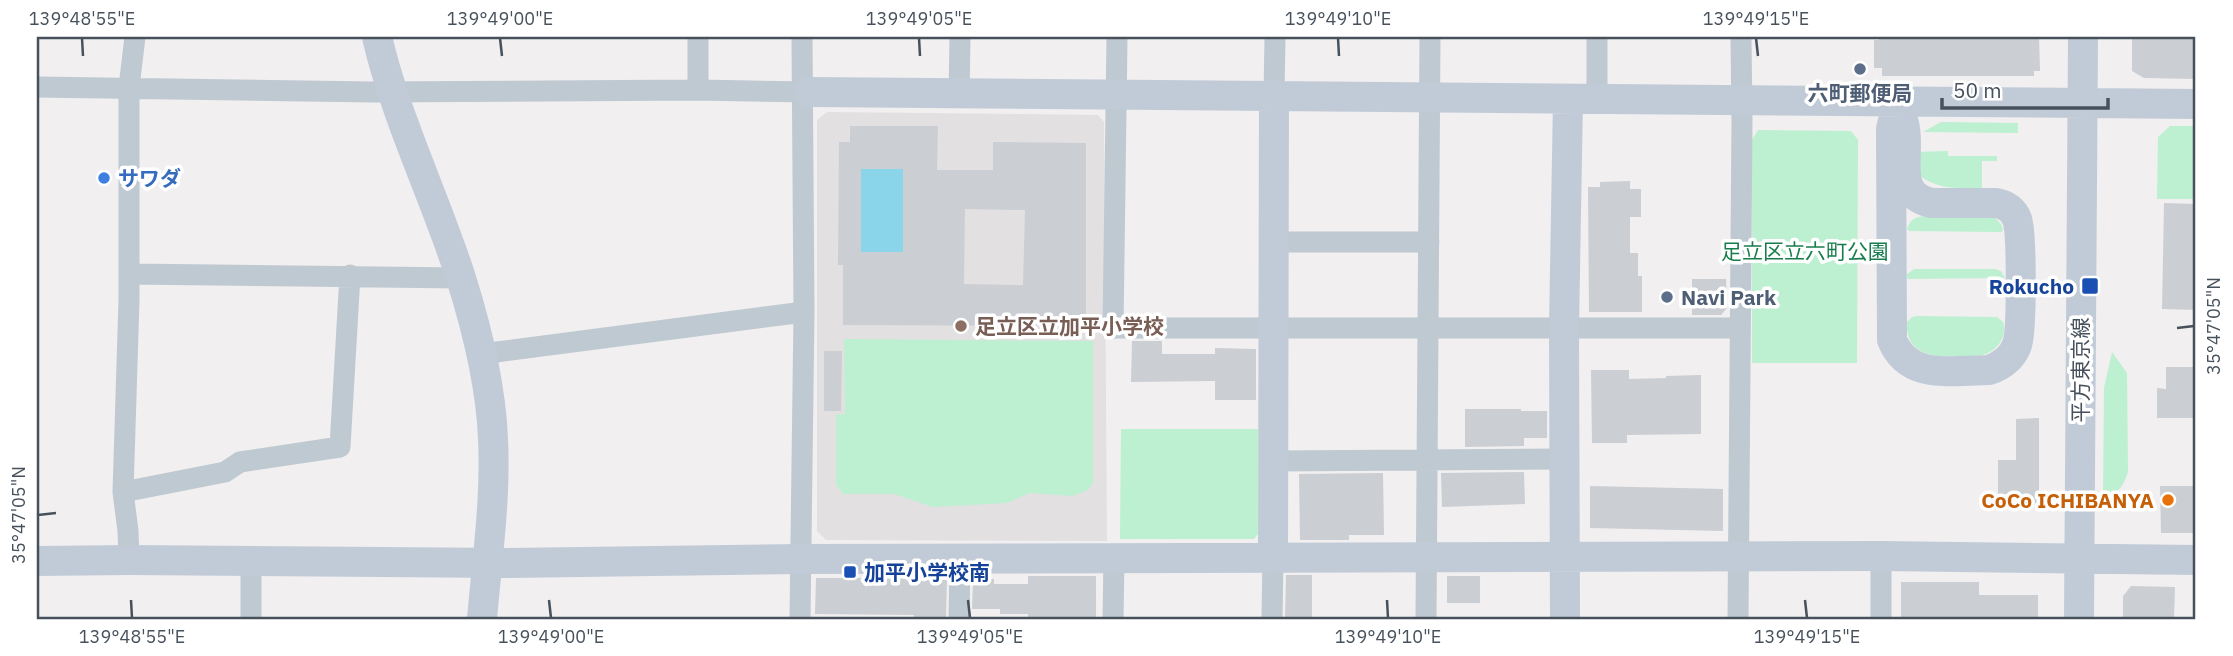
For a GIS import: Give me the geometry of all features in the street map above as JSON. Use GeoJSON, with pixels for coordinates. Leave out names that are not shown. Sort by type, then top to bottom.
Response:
{"type":"FeatureCollection","features":[{"type":"Feature","properties":{"kind":"street"},"geometry":{"type":"LineString","coordinates":[[130,560],[123,492],[129,274],[129,87],[135,37]]}},
{"type":"Feature","properties":{"kind":"street"},"geometry":{"type":"LineString","coordinates":[[377,37],[461,278],[481,354],[493,439],[493,487],[482,619]]}},
{"type":"Feature","properties":{"kind":"street"},"geometry":{"type":"LineString","coordinates":[[698,37],[698,90]]}},
{"type":"Feature","properties":{"kind":"street"},"geometry":{"type":"LineString","coordinates":[[800,619],[806,91],[802,37]]}},
{"type":"Feature","properties":{"kind":"street"},"geometry":{"type":"LineString","coordinates":[[959,94],[960,37]]}},
{"type":"Feature","properties":{"kind":"street"},"geometry":{"type":"LineString","coordinates":[[1116,37],[1114,328],[1740,328]]}},
{"type":"Feature","properties":{"kind":"street"},"geometry":{"type":"LineString","coordinates":[[1272,619],[1275,37]]}},
{"type":"Feature","properties":{"kind":"street"},"geometry":{"type":"LineString","coordinates":[[1426,619],[1430,37]]}},
{"type":"Feature","properties":{"kind":"street"},"geometry":{"type":"LineString","coordinates":[[1565,619],[1564,328],[1583,99],[1597,37]]}},
{"type":"Feature","properties":{"kind":"street"},"geometry":{"type":"LineString","coordinates":[[1738,619],[1741,37]]}},
{"type":"Feature","properties":{"kind":"street","name":"平方東京線"},"geometry":{"type":"LineString","coordinates":[[2079,619],[2083,37]]}},
{"type":"Feature","properties":{"kind":"street"},"geometry":{"type":"LineString","coordinates":[[37,87],[394,92],[698,90],[2196,104]]}},
{"type":"Feature","properties":{"kind":"street"},"geometry":{"type":"LineString","coordinates":[[1897,103],[1905,129],[1906,178],[1908,189],[1913,196],[1932,203],[2005,205],[2017,219],[2020,334],[2013,352],[1998,366],[1989,370],[1921,369],[1902,358],[1892,340],[1891,130],[1897,103]]}},
{"type":"Feature","properties":{"kind":"street"},"geometry":{"type":"LineString","coordinates":[[1274,242],[1429,242]]}},
{"type":"Feature","properties":{"kind":"street"},"geometry":{"type":"LineString","coordinates":[[129,274],[461,278]]}},
{"type":"Feature","properties":{"kind":"street"},"geometry":{"type":"LineString","coordinates":[[123,492],[225,472],[240,462],[340,447],[349,275]]}},
{"type":"Feature","properties":{"kind":"street"},"geometry":{"type":"LineString","coordinates":[[481,354],[804,312]]}},
{"type":"Feature","properties":{"kind":"street"},"geometry":{"type":"LineString","coordinates":[[1274,461],[1565,460]]}},
{"type":"Feature","properties":{"kind":"street"},"geometry":{"type":"LineString","coordinates":[[1881,556],[1881,619]]}},
{"type":"Feature","properties":{"kind":"street"},"geometry":{"type":"LineString","coordinates":[[37,561],[487,562],[1881,556],[2196,560]]}},
{"type":"Feature","properties":{"kind":"street"},"geometry":{"type":"LineString","coordinates":[[960,558],[960,619]]}},
{"type":"Feature","properties":{"kind":"street"},"geometry":{"type":"LineString","coordinates":[[1113,619],[1114,558]]}},
{"type":"Feature","properties":{"kind":"street"},"geometry":{"type":"LineString","coordinates":[[251,562],[251,619]]}},
{"type":"Feature","properties":{"kind":"shaded area","name":"足立区立加平小学校"},"geometry":{"type":"Polygon","coordinates":[[[827,112],[1098,115],[1104,122],[1107,541],[826,540],[817,531],[817,120],[827,112]]]}},
{"type":"Feature","properties":{"kind":"green space"},"geometry":{"type":"Polygon","coordinates":[[[1941,122],[2018,123],[2018,133],[1923,132],[1941,122]]]}},
{"type":"Feature","properties":{"kind":"green space"},"geometry":{"type":"Polygon","coordinates":[[[2170,126],[2196,126],[2196,199],[2157,199],[2158,137],[2170,126]]]}},
{"type":"Feature","properties":{"kind":"green space","name":"足立区立六町公園"},"geometry":{"type":"Polygon","coordinates":[[[1758,130],[1851,131],[1858,140],[1857,363],[1752,363],[1752,140],[1758,130]]]}},
{"type":"Feature","properties":{"kind":"green space"},"geometry":{"type":"Polygon","coordinates":[[[1948,151],[1948,156],[1997,156],[1997,161],[1982,161],[1982,188],[1942,186],[1920,176],[1915,152],[1948,151]]]}},
{"type":"Feature","properties":{"kind":"green space"},"geometry":{"type":"Polygon","coordinates":[[[1924,216],[1995,218],[2003,230],[1907,229],[1913,220],[1924,216]]]}},
{"type":"Feature","properties":{"kind":"green space"},"geometry":{"type":"Polygon","coordinates":[[[1914,269],[1995,269],[2001,271],[2005,278],[1908,279],[1906,275],[1914,269]]]}},
{"type":"Feature","properties":{"kind":"green space"},"geometry":{"type":"Polygon","coordinates":[[[1917,316],[1997,317],[2003,322],[2003,338],[1997,347],[1982,355],[1941,356],[1925,353],[1914,346],[1907,332],[1906,323],[1917,316]]]}},
{"type":"Feature","properties":{"kind":"green space"},"geometry":{"type":"Polygon","coordinates":[[[844,339],[1093,341],[1093,483],[1088,490],[1072,496],[1029,493],[1007,503],[933,507],[894,494],[843,494],[836,484],[836,415],[845,414],[844,339]]]}},
{"type":"Feature","properties":{"kind":"green space"},"geometry":{"type":"Polygon","coordinates":[[[2112,352],[2127,373],[2128,472],[2120,489],[2103,497],[2104,388],[2112,352]]]}},
{"type":"Feature","properties":{"kind":"green space"},"geometry":{"type":"Polygon","coordinates":[[[1121,429],[1258,429],[1258,534],[1254,539],[1120,539],[1121,429]]]}},
{"type":"Feature","properties":{"kind":"water"},"geometry":{"type":"Polygon","coordinates":[[[861,169],[903,169],[903,252],[861,252],[861,169]]]}},
{"type":"Feature","properties":{"kind":"building"},"geometry":{"type":"Polygon","coordinates":[[[1879,37],[2039,37],[2040,71],[2034,71],[2034,76],[1882,76],[1882,68],[1874,68],[1874,40],[1879,40],[1879,37]]]}},
{"type":"Feature","properties":{"kind":"building"},"geometry":{"type":"Polygon","coordinates":[[[2132,37],[2196,37],[2196,79],[2144,78],[2132,71],[2132,37]]]}},
{"type":"Feature","properties":{"kind":"building"},"geometry":{"type":"Polygon","coordinates":[[[850,126],[938,126],[937,170],[993,170],[993,142],[1086,143],[1086,326],[843,325],[843,265],[838,265],[839,142],[850,142],[850,126]],[[861,169],[861,252],[903,252],[903,169],[861,169]],[[965,209],[964,284],[1023,285],[1025,210],[965,209]]]}},
{"type":"Feature","properties":{"kind":"building"},"geometry":{"type":"Polygon","coordinates":[[[1630,181],[1630,189],[1641,189],[1641,217],[1630,217],[1630,253],[1638,253],[1638,276],[1642,276],[1642,312],[1589,312],[1588,187],[1600,187],[1600,182],[1630,181]]]}},
{"type":"Feature","properties":{"kind":"building"},"geometry":{"type":"Polygon","coordinates":[[[2164,203],[2196,204],[2196,310],[2162,309],[2164,203]]]}},
{"type":"Feature","properties":{"kind":"building"},"geometry":{"type":"Polygon","coordinates":[[[1692,279],[1726,279],[1727,308],[1721,315],[1692,315],[1692,279]]]}},
{"type":"Feature","properties":{"kind":"building"},"geometry":{"type":"Polygon","coordinates":[[[1132,341],[1162,341],[1162,354],[1215,354],[1215,348],[1256,349],[1256,400],[1215,400],[1215,381],[1131,382],[1132,341]]]}},
{"type":"Feature","properties":{"kind":"building"},"geometry":{"type":"Polygon","coordinates":[[[824,351],[842,351],[841,411],[824,411],[824,351]]]}},
{"type":"Feature","properties":{"kind":"building"},"geometry":{"type":"Polygon","coordinates":[[[2166,367],[2196,367],[2196,418],[2157,418],[2157,388],[2166,389],[2166,367]]]}},
{"type":"Feature","properties":{"kind":"building"},"geometry":{"type":"Polygon","coordinates":[[[1591,370],[1629,370],[1629,379],[1701,375],[1701,434],[1627,435],[1627,443],[1592,443],[1591,370]]]}},
{"type":"Feature","properties":{"kind":"building"},"geometry":{"type":"Polygon","coordinates":[[[1465,409],[1547,411],[1547,438],[1524,438],[1524,446],[1465,447],[1465,409]]]}},
{"type":"Feature","properties":{"kind":"building"},"geometry":{"type":"Polygon","coordinates":[[[2039,418],[2039,505],[2016,505],[2016,494],[1998,494],[1998,460],[2016,460],[2016,419],[2039,418]]]}},
{"type":"Feature","properties":{"kind":"building"},"geometry":{"type":"Polygon","coordinates":[[[1524,472],[1525,504],[1442,507],[1441,473],[1524,472]]]}},
{"type":"Feature","properties":{"kind":"building"},"geometry":{"type":"Polygon","coordinates":[[[1383,473],[1384,535],[1349,535],[1349,540],[1300,540],[1299,474],[1383,473]]]}},
{"type":"Feature","properties":{"kind":"building"},"geometry":{"type":"Polygon","coordinates":[[[1590,486],[1723,489],[1723,531],[1590,528],[1590,486]]]}},
{"type":"Feature","properties":{"kind":"building"},"geometry":{"type":"Polygon","coordinates":[[[2160,486],[2196,486],[2196,533],[2161,533],[2160,486]]]}},
{"type":"Feature","properties":{"kind":"building"},"geometry":{"type":"Polygon","coordinates":[[[1286,575],[1312,575],[1312,619],[1285,619],[1286,575]]]}},
{"type":"Feature","properties":{"kind":"building"},"geometry":{"type":"Polygon","coordinates":[[[1028,576],[1096,576],[1096,619],[1028,619],[1028,614],[1000,614],[1000,609],[972,609],[973,578],[994,579],[994,584],[1028,584],[1028,576]]]}},
{"type":"Feature","properties":{"kind":"building"},"geometry":{"type":"Polygon","coordinates":[[[1447,576],[1480,576],[1480,603],[1447,603],[1447,576]]]}},
{"type":"Feature","properties":{"kind":"building"},"geometry":{"type":"Polygon","coordinates":[[[816,578],[947,578],[946,619],[914,619],[914,615],[815,614],[816,578]]]}},
{"type":"Feature","properties":{"kind":"building"},"geometry":{"type":"Polygon","coordinates":[[[1901,582],[1979,582],[1979,595],[2038,595],[2038,619],[1901,619],[1901,582]]]}},
{"type":"Feature","properties":{"kind":"building"},"geometry":{"type":"Polygon","coordinates":[[[2131,586],[2175,587],[2174,619],[2123,619],[2123,596],[2131,586]]]}},
{"type":"Feature","properties":{"kind":"place","name":"六町郵便局"},"geometry":{"type":"Point","coordinates":[1860,69]}},
{"type":"Feature","properties":{"kind":"place","name":"サワダ"},"geometry":{"type":"Point","coordinates":[104,178]}},
{"type":"Feature","properties":{"kind":"place","name":"Rokucho"},"geometry":{"type":"Point","coordinates":[2090,286]}},
{"type":"Feature","properties":{"kind":"place","name":"Navi Park"},"geometry":{"type":"Point","coordinates":[1667,297]}},
{"type":"Feature","properties":{"kind":"place","name":"足立区立加平小学校"},"geometry":{"type":"Point","coordinates":[961,326]}},
{"type":"Feature","properties":{"kind":"place","name":"CoCo ICHIBANYA"},"geometry":{"type":"Point","coordinates":[2168,500]}},
{"type":"Feature","properties":{"kind":"place","name":"加平小学校南"},"geometry":{"type":"Point","coordinates":[850,572]}}]}
